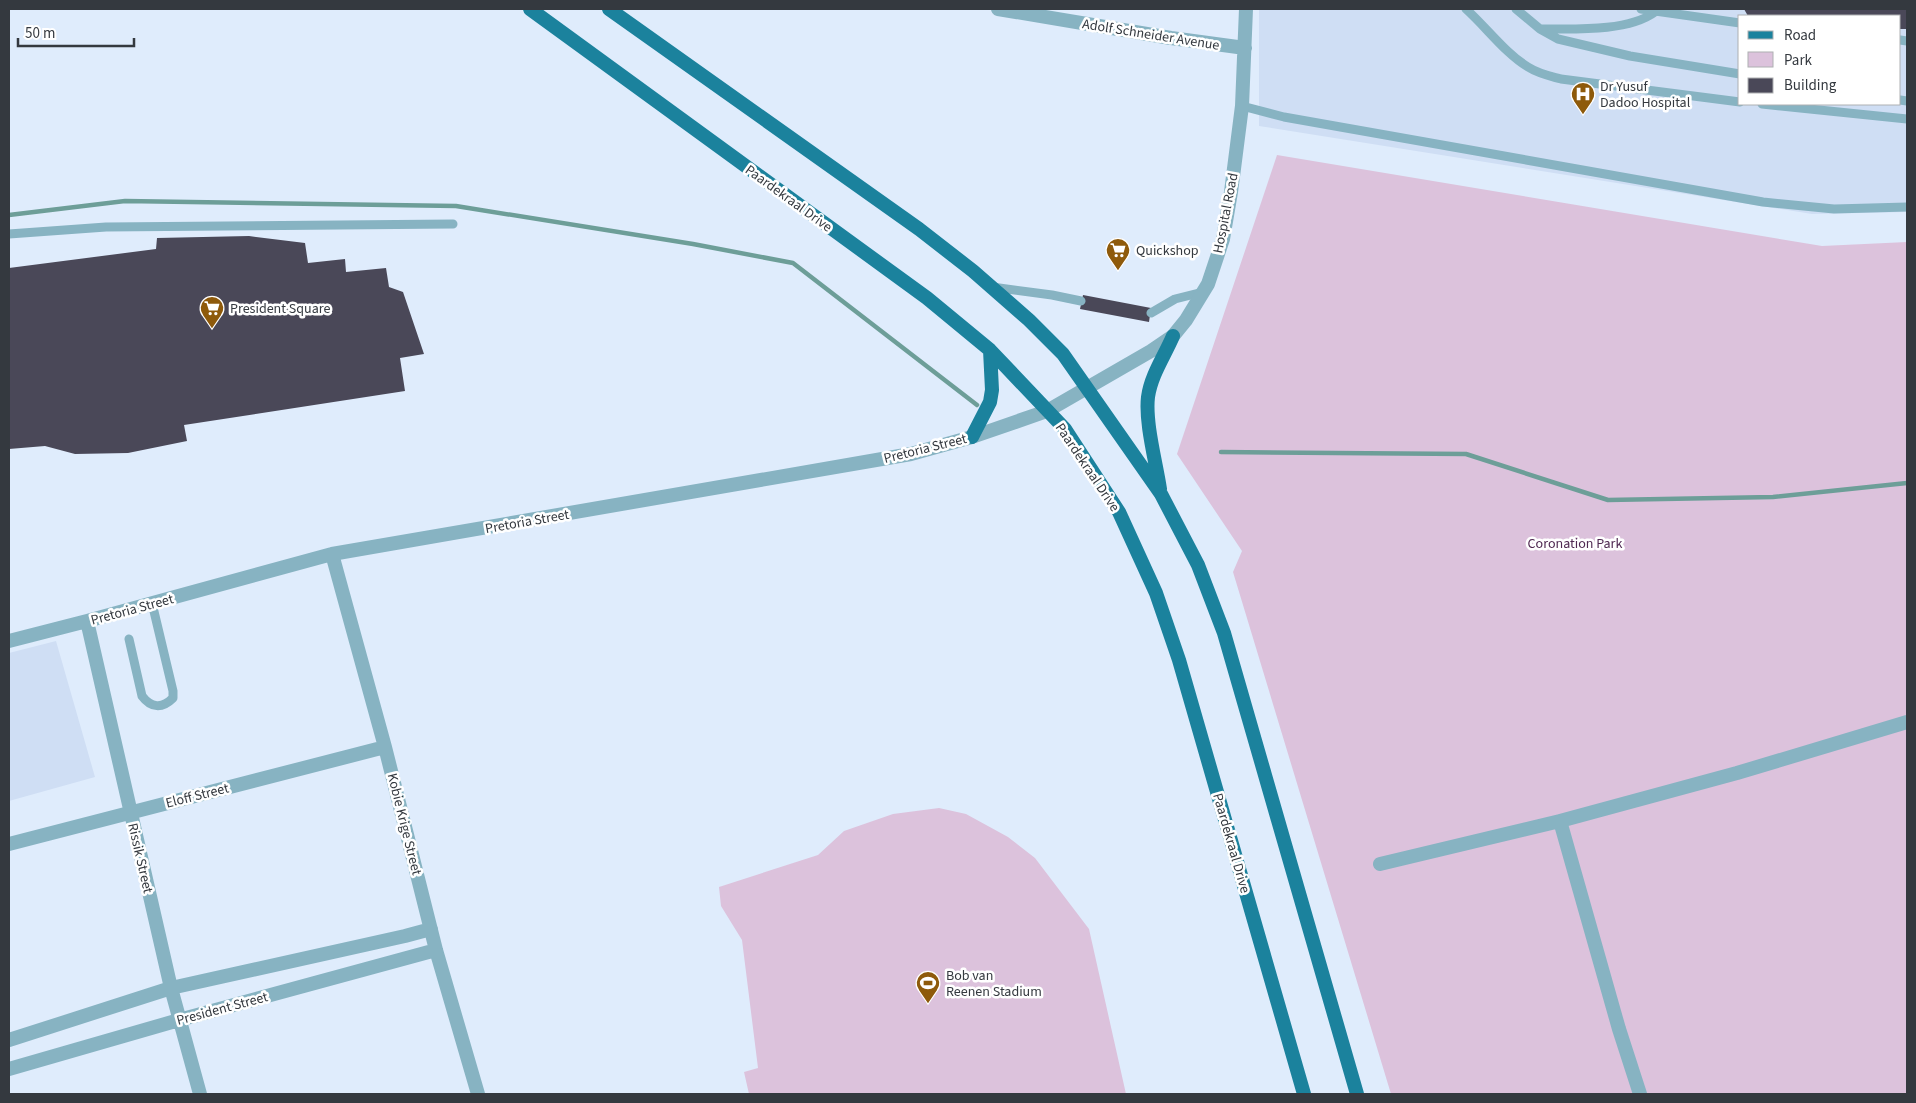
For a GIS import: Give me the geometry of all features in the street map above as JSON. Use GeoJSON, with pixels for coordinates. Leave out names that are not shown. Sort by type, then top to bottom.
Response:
{"type":"FeatureCollection","features":[{"type":"Feature","properties":{"kind":"main road","name":"Paardekraal Drive"},"geometry":{"type":"LineString","coordinates":[[530,9],[927,298],[990,350],[1064,429],[1119,512],[1156,593],[1179,660],[1304,1094]]}},
{"type":"Feature","properties":{"kind":"main road"},"geometry":{"type":"LineString","coordinates":[[609,9],[919,230],[992,287],[1063,354],[1088,388],[1160,494],[1198,565],[1224,633],[1357,1094]]}},
{"type":"Feature","properties":{"kind":"main road"},"geometry":{"type":"LineString","coordinates":[[1160,494],[1148,414],[1148,396],[1172,336]]}},
{"type":"Feature","properties":{"kind":"main road"},"geometry":{"type":"LineString","coordinates":[[972,437],[990,402],[992,390],[990,350]]}},
{"type":"Feature","properties":{"kind":"street","name":"Adolf Schneider Avenue"},"geometry":{"type":"LineString","coordinates":[[998,9],[1171,38],[1245,48]]}},
{"type":"Feature","properties":{"kind":"street","name":"Hospital Road"},"geometry":{"type":"LineString","coordinates":[[1088,388],[1151,351],[1172,336],[1186,320],[1208,284],[1223,239],[1242,106],[1246,9]]}},
{"type":"Feature","properties":{"kind":"street","name":"Pretoria Street"},"geometry":{"type":"LineString","coordinates":[[9,641],[332,554],[911,454],[972,437],[1047,411],[1088,388]]}},
{"type":"Feature","properties":{"kind":"street","name":"Kobie Krige Street"},"geometry":{"type":"LineString","coordinates":[[332,554],[386,747],[436,950],[478,1094]]}},
{"type":"Feature","properties":{"kind":"street","name":"Rissik Street"},"geometry":{"type":"LineString","coordinates":[[87,621],[171,988],[200,1094]]}},
{"type":"Feature","properties":{"kind":"street"},"geometry":{"type":"LineString","coordinates":[[1380,864],[1560,821],[1737,773],[1907,722]]}},
{"type":"Feature","properties":{"kind":"street","name":"Eloff Street"},"geometry":{"type":"LineString","coordinates":[[9,844],[386,747]]}},
{"type":"Feature","properties":{"kind":"street"},"geometry":{"type":"LineString","coordinates":[[1560,821],[1619,1029],[1640,1094]]}},
{"type":"Feature","properties":{"kind":"street","name":"President Street"},"geometry":{"type":"LineString","coordinates":[[9,1040],[171,988],[431,929]]}},
{"type":"Feature","properties":{"kind":"street","name":"President Street"},"geometry":{"type":"LineString","coordinates":[[9,1069],[179,1020],[436,950]]}},
{"type":"Feature","properties":{"kind":"lane"},"geometry":{"type":"LineString","coordinates":[[1466,9],[1513,56],[1541,74],[1561,79],[1738,102]]}},
{"type":"Feature","properties":{"kind":"lane"},"geometry":{"type":"LineString","coordinates":[[1516,9],[1540,29],[1558,39],[1585,47],[1672,64],[1738,74]]}},
{"type":"Feature","properties":{"kind":"lane"},"geometry":{"type":"LineString","coordinates":[[1641,9],[1738,23]]}},
{"type":"Feature","properties":{"kind":"lane"},"geometry":{"type":"LineString","coordinates":[[1540,29],[1570,29],[1623,24],[1647,18],[1655,12]]}},
{"type":"Feature","properties":{"kind":"lane"},"geometry":{"type":"LineString","coordinates":[[1772,105],[1907,119]]}},
{"type":"Feature","properties":{"kind":"lane"},"geometry":{"type":"LineString","coordinates":[[1242,106],[1284,118],[1763,202],[1834,209],[1907,207]]}},
{"type":"Feature","properties":{"kind":"lane"},"geometry":{"type":"LineString","coordinates":[[9,234],[106,226],[453,224]]}},
{"type":"Feature","properties":{"kind":"lane"},"geometry":{"type":"LineString","coordinates":[[992,287],[1081,301]]}},
{"type":"Feature","properties":{"kind":"lane"},"geometry":{"type":"LineString","coordinates":[[1151,313],[1174,299],[1203,292]]}},
{"type":"Feature","properties":{"kind":"lane"},"geometry":{"type":"LineString","coordinates":[[128,639],[142,696],[148,704],[157,707],[169,703],[174,698],[173,691],[152,603]]}},
{"type":"Feature","properties":{"kind":"shaded area","name":"Dr Yusuf Dadoo Hospital"},"geometry":{"type":"Polygon","coordinates":[[[1259,9],[1907,9],[1907,212],[1812,214],[1259,126],[1259,9]]]}},
{"type":"Feature","properties":{"kind":"shaded area"},"geometry":{"type":"Polygon","coordinates":[[[56,641],[95,777],[9,801],[9,653],[56,641]]]}},
{"type":"Feature","properties":{"kind":"green space","name":"Coronation Park"},"geometry":{"type":"Polygon","coordinates":[[[1277,155],[1822,246],[1907,242],[1907,1094],[1391,1094],[1233,572],[1242,551],[1177,454],[1277,155]]]}},
{"type":"Feature","properties":{"kind":"green space","name":"Bob van Reenen Stadium"},"geometry":{"type":"Polygon","coordinates":[[[939,808],[966,814],[1008,837],[1035,858],[1089,929],[1126,1094],[749,1094],[744,1072],[758,1068],[742,940],[721,906],[719,887],[818,855],[844,831],[893,814],[939,808]]]}},
{"type":"Feature","properties":{"kind":"building"},"geometry":{"type":"Polygon","coordinates":[[[1744,9],[1907,9],[1907,29],[1901,29],[1901,15],[1747,15],[1744,9]]]}},
{"type":"Feature","properties":{"kind":"building","name":"President Square"},"geometry":{"type":"Polygon","coordinates":[[[249,236],[305,243],[308,263],[345,259],[346,272],[386,268],[389,287],[403,292],[424,354],[400,358],[405,391],[184,425],[187,441],[128,453],[75,454],[45,446],[9,449],[9,268],[156,249],[157,238],[249,236]]]}},
{"type":"Feature","properties":{"kind":"building"},"geometry":{"type":"Polygon","coordinates":[[[1083,295],[1151,308],[1149,322],[1080,309],[1083,295]]]}},
{"type":"Feature","properties":{"kind":"waterway"},"geometry":{"type":"LineString","coordinates":[[9,215],[125,201],[456,206],[693,244],[793,263],[977,405]]}},
{"type":"Feature","properties":{"kind":"waterway"},"geometry":{"type":"LineString","coordinates":[[1221,452],[1466,454],[1608,500],[1773,497],[1907,483]]}},
{"type":"Feature","properties":{"kind":"place","name":"Dr Yusuf Dadoo Hospital"},"geometry":{"type":"Point","coordinates":[1583,115]}},
{"type":"Feature","properties":{"kind":"place","name":"Quickshop"},"geometry":{"type":"Point","coordinates":[1118,271]}},
{"type":"Feature","properties":{"kind":"place","name":"President Square"},"geometry":{"type":"Point","coordinates":[212,329]}},
{"type":"Feature","properties":{"kind":"place","name":"Bob van Reenen Stadium"},"geometry":{"type":"Point","coordinates":[928,1004]}}]}
